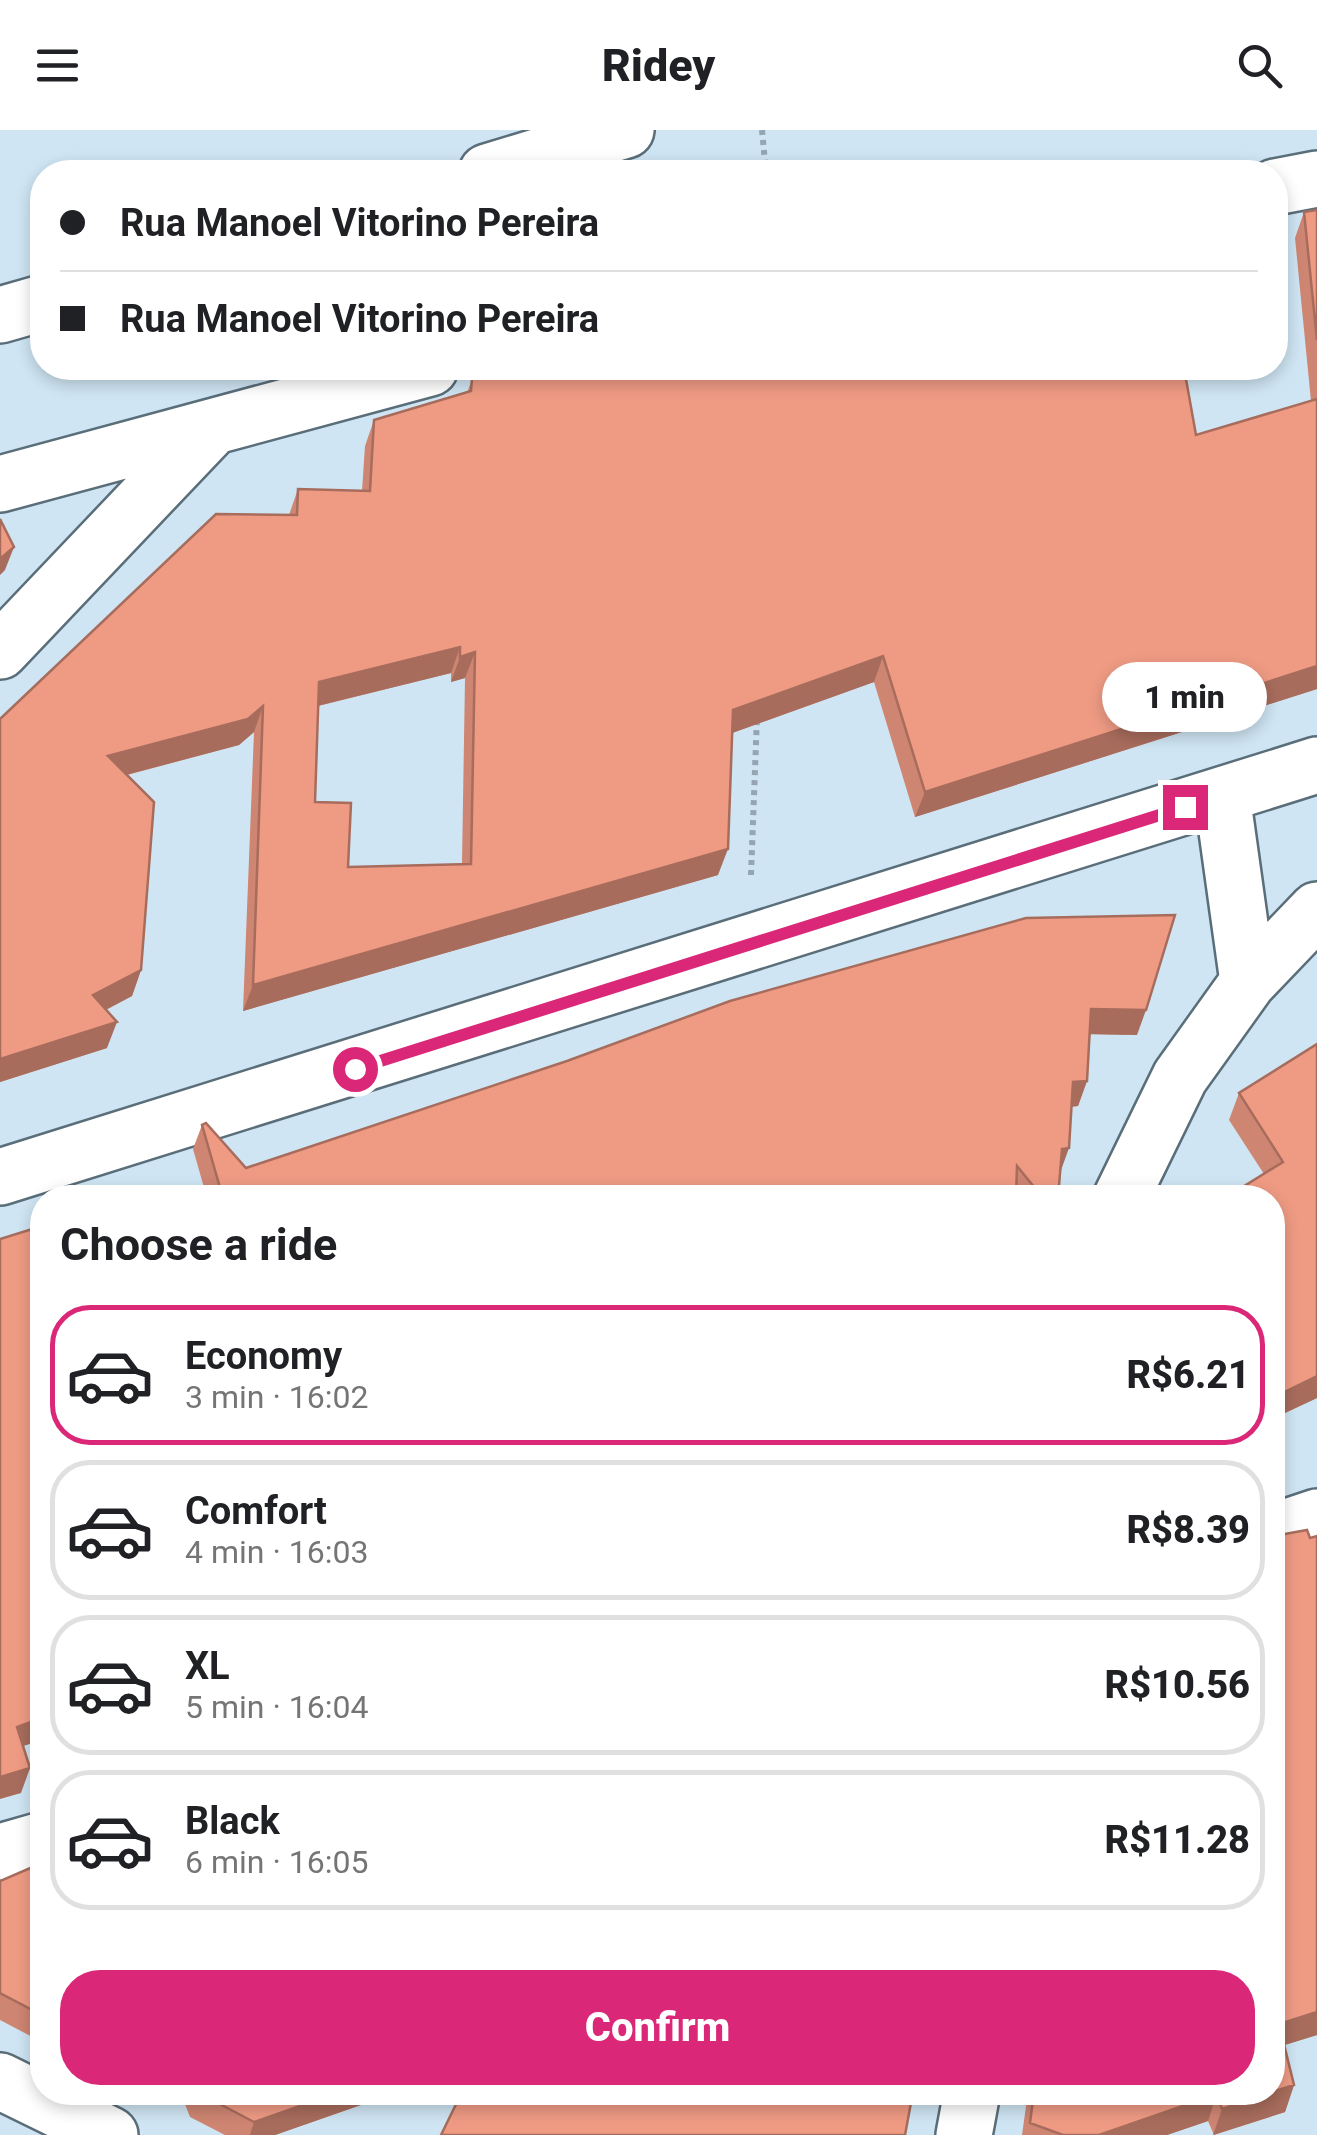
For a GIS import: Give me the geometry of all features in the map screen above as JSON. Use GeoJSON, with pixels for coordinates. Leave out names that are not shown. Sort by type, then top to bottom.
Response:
{"type":"FeatureCollection","features":[{"type":"Feature","properties":{"kind":"street"},"geometry":{"type":"LineString","coordinates":[[526,160],[626,130]]}},
{"type":"Feature","properties":{"kind":"street"},"geometry":{"type":"LineString","coordinates":[[1288,185],[1317,179]]}},
{"type":"Feature","properties":{"kind":"street"},"geometry":{"type":"LineString","coordinates":[[0,315],[30,306]]}},
{"type":"Feature","properties":{"kind":"street"},"geometry":{"type":"LineString","coordinates":[[0,484],[388,380]]}},
{"type":"Feature","properties":{"kind":"street"},"geometry":{"type":"LineString","coordinates":[[0,651],[212,430]]}},
{"type":"Feature","properties":{"kind":"street"},"geometry":{"type":"LineString","coordinates":[[0,1177],[1317,765]]}},
{"type":"Feature","properties":{"kind":"street"},"geometry":{"type":"LineString","coordinates":[[1222,795],[1248,982]]}},
{"type":"Feature","properties":{"kind":"street"},"geometry":{"type":"LineString","coordinates":[[1126,1185],[1180,1077],[1248,982],[1317,910]]}},
{"type":"Feature","properties":{"kind":"street"},"geometry":{"type":"LineString","coordinates":[[1285,1528],[1317,1517]]}},
{"type":"Feature","properties":{"kind":"street"},"geometry":{"type":"LineString","coordinates":[[0,1852],[30,1843]]}},
{"type":"Feature","properties":{"kind":"street"},"geometry":{"type":"LineString","coordinates":[[0,2081],[30,2096]]}},
{"type":"Feature","properties":{"kind":"street"},"geometry":{"type":"LineString","coordinates":[[49,2105],[110,2135]]}},
{"type":"Feature","properties":{"kind":"street"},"geometry":{"type":"LineString","coordinates":[[964,2135],[970,2105]]}},
{"type":"Feature","properties":{"kind":"path"},"geometry":{"type":"LineString","coordinates":[[762,130],[765,160]]}},
{"type":"Feature","properties":{"kind":"path"},"geometry":{"type":"LineString","coordinates":[[748,946],[758,706]]}},
{"type":"Feature","properties":{"kind":"building"},"geometry":{"type":"Polygon","coordinates":[[[1317,210],[1317,340],[1304,212],[1317,210]]]}},
{"type":"Feature","properties":{"kind":"building"},"geometry":{"type":"Polygon","coordinates":[[[472,380],[1186,380],[1196,435],[1317,399],[1317,666],[925,792],[883,656],[733,710],[728,849],[253,985],[263,706],[248,719],[108,756],[154,802],[141,970],[93,995],[117,1022],[0,1059],[0,719],[216,514],[297,515],[298,489],[370,491],[374,420],[471,391],[472,380]],[[460,647],[319,682],[315,802],[351,803],[348,867],[471,864],[475,652],[460,657],[460,647]]]}},
{"type":"Feature","properties":{"kind":"building"},"geometry":{"type":"Polygon","coordinates":[[[0,519],[14,547],[0,559],[0,519]]]}},
{"type":"Feature","properties":{"kind":"building"},"geometry":{"type":"Polygon","coordinates":[[[1175,915],[1146,1010],[1091,1009],[1087,1081],[1073,1082],[1069,1148],[1062,1149],[1059,1185],[1032,1185],[1017,1166],[1016,1185],[219,1185],[202,1125],[206,1123],[246,1168],[567,1061],[730,1001],[1026,918],[1175,915]]]}},
{"type":"Feature","properties":{"kind":"building"},"geometry":{"type":"Polygon","coordinates":[[[1317,1044],[1317,1376],[1285,1392],[1285,1185],[1246,1185],[1283,1162],[1239,1093],[1317,1044]]]}},
{"type":"Feature","properties":{"kind":"building"},"geometry":{"type":"Polygon","coordinates":[[[30,1230],[30,1722],[17,1727],[30,1768],[0,1777],[0,1239],[30,1230]]]}},
{"type":"Feature","properties":{"kind":"building"},"geometry":{"type":"Polygon","coordinates":[[[1307,1530],[1310,1538],[1317,1536],[1317,2012],[1285,2022],[1285,1534],[1307,1530]]]}},
{"type":"Feature","properties":{"kind":"building"},"geometry":{"type":"Polygon","coordinates":[[[30,1868],[30,2009],[0,1993],[0,1881],[30,1868]]]}},
{"type":"Feature","properties":{"kind":"building"},"geometry":{"type":"Polygon","coordinates":[[[1285,2048],[1294,2085],[1285,2088],[1285,2048]]]}},
{"type":"Feature","properties":{"kind":"building"},"geometry":{"type":"Polygon","coordinates":[[[222,2105],[303,2105],[254,2122],[222,2105]]]}},
{"type":"Feature","properties":{"kind":"building"},"geometry":{"type":"Polygon","coordinates":[[[456,2105],[911,2105],[905,2135],[441,2135],[456,2105]]]}},
{"type":"Feature","properties":{"kind":"building"},"geometry":{"type":"Polygon","coordinates":[[[1032,2105],[1185,2105],[1099,2135],[1063,2135],[1030,2123],[1032,2105]]]}},
{"type":"Feature","properties":{"kind":"route"},"geometry":{"type":"LineString","coordinates":[[355,1069],[1185,807]]}}]}
